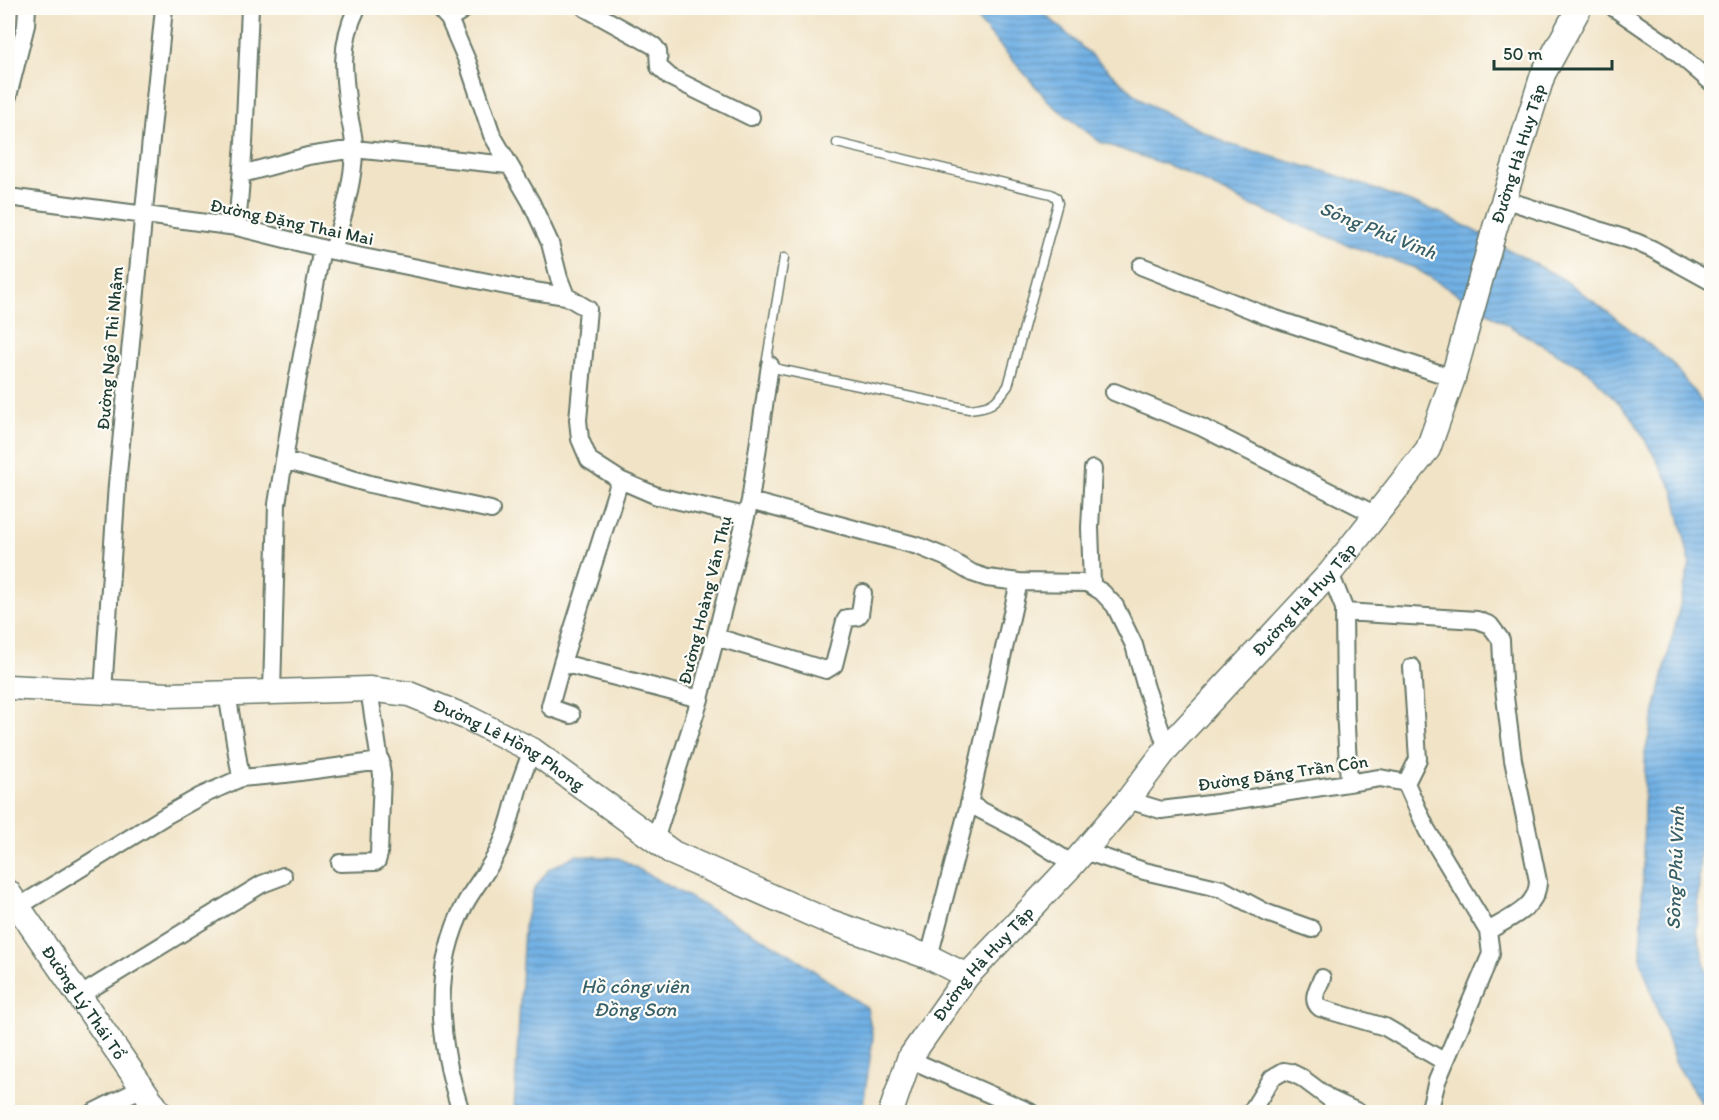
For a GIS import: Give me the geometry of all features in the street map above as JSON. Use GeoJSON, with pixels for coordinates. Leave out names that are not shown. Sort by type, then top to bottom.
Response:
{"type":"FeatureCollection","features":[{"type":"Feature","properties":{"kind":"main road","name":"Đường Hà Huy Tập"},"geometry":{"type":"LineString","coordinates":[[891,1113],[909,1059],[967,976],[1128,800],[1167,748],[1330,573],[1428,449],[1453,378],[1503,199],[1543,74],[1579,8]]}},
{"type":"Feature","properties":{"kind":"main road","name":"Đường Lê Hồng Phong"},"geometry":{"type":"LineString","coordinates":[[8,687],[168,695],[369,689],[409,694],[468,718],[532,750],[674,853],[825,920],[929,957],[967,976]]}},
{"type":"Feature","properties":{"kind":"main road","name":"Đường Lý Thái Tổ"},"geometry":{"type":"LineString","coordinates":[[13,899],[159,1113]]}},
{"type":"Feature","properties":{"kind":"street"},"geometry":{"type":"LineString","coordinates":[[8,96],[26,25],[27,8]]}},
{"type":"Feature","properties":{"kind":"street","name":"Đường Ngô Thì Nhậm"},"geometry":{"type":"LineString","coordinates":[[103,692],[117,484],[164,8]]}},
{"type":"Feature","properties":{"kind":"street"},"geometry":{"type":"LineString","coordinates":[[237,227],[249,63],[250,8]]}},
{"type":"Feature","properties":{"kind":"street"},"geometry":{"type":"LineString","coordinates":[[272,692],[277,504],[328,249],[352,179],[354,149],[344,75],[348,26],[357,8]]}},
{"type":"Feature","properties":{"kind":"street"},"geometry":{"type":"LineString","coordinates":[[466,8],[444,13],[468,63],[492,135],[531,202],[550,243],[566,296],[588,309],[578,420],[580,439],[589,460],[620,480],[657,496],[748,509],[918,546],[987,578],[1019,582],[1092,584],[1114,606],[1127,629],[1167,748]]}},
{"type":"Feature","properties":{"kind":"street"},"geometry":{"type":"LineString","coordinates":[[585,8],[654,46],[658,51],[659,67],[670,77],[751,117]]}},
{"type":"Feature","properties":{"kind":"street"},"geometry":{"type":"LineString","coordinates":[[1614,8],[1668,45],[1712,83]]}},
{"type":"Feature","properties":{"kind":"street"},"geometry":{"type":"LineString","coordinates":[[242,174],[308,156],[354,149],[508,165]]}},
{"type":"Feature","properties":{"kind":"street","name":"Đường Đặng Thai Mai"},"geometry":{"type":"LineString","coordinates":[[8,197],[237,227],[328,249],[566,296]]}},
{"type":"Feature","properties":{"kind":"street"},"geometry":{"type":"LineString","coordinates":[[1503,199],[1636,242],[1712,282]]}},
{"type":"Feature","properties":{"kind":"street"},"geometry":{"type":"LineString","coordinates":[[1141,266],[1267,316],[1453,378]]}},
{"type":"Feature","properties":{"kind":"street","name":"Đường Hoàng Văn Thụ"},"geometry":{"type":"LineString","coordinates":[[655,840],[700,699],[748,509],[770,365]]}},
{"type":"Feature","properties":{"kind":"street"},"geometry":{"type":"LineString","coordinates":[[1114,392],[1201,427],[1376,515]]}},
{"type":"Feature","properties":{"kind":"street"},"geometry":{"type":"LineString","coordinates":[[284,460],[370,484],[491,510]]}},
{"type":"Feature","properties":{"kind":"street"},"geometry":{"type":"LineString","coordinates":[[1092,584],[1090,528],[1094,469]]}},
{"type":"Feature","properties":{"kind":"street"},"geometry":{"type":"LineString","coordinates":[[571,715],[550,706],[620,480]]}},
{"type":"Feature","properties":{"kind":"street"},"geometry":{"type":"LineString","coordinates":[[1330,573],[1344,612],[1345,708],[1349,783]]}},
{"type":"Feature","properties":{"kind":"street"},"geometry":{"type":"LineString","coordinates":[[929,957],[969,804],[1019,582]]}},
{"type":"Feature","properties":{"kind":"street"},"geometry":{"type":"LineString","coordinates":[[716,637],[826,670],[834,665],[845,621],[847,618],[857,617],[860,614],[862,593]]}},
{"type":"Feature","properties":{"kind":"street"},"geometry":{"type":"LineString","coordinates":[[1344,612],[1477,620],[1490,625],[1501,640],[1503,681],[1513,760],[1538,881],[1538,893],[1527,907],[1488,931]]}},
{"type":"Feature","properties":{"kind":"street"},"geometry":{"type":"LineString","coordinates":[[562,663],[700,699]]}},
{"type":"Feature","properties":{"kind":"street"},"geometry":{"type":"LineString","coordinates":[[1412,667],[1418,759],[1406,783],[1427,830],[1488,931],[1491,954],[1445,1062],[1429,1113]]}},
{"type":"Feature","properties":{"kind":"street"},"geometry":{"type":"LineString","coordinates":[[340,864],[377,861],[382,798],[381,761],[369,689]]}},
{"type":"Feature","properties":{"kind":"street"},"geometry":{"type":"LineString","coordinates":[[227,693],[241,778]]}},
{"type":"Feature","properties":{"kind":"street"},"geometry":{"type":"LineString","coordinates":[[461,1113],[449,1072],[442,1032],[442,983],[449,942],[465,904],[498,851],[508,828],[532,750]]}},
{"type":"Feature","properties":{"kind":"street"},"geometry":{"type":"LineString","coordinates":[[13,899],[201,796],[241,778],[381,761]]}},
{"type":"Feature","properties":{"kind":"street","name":"Đường Đặng Trần Côn"},"geometry":{"type":"LineString","coordinates":[[1128,800],[1161,810],[1380,778],[1406,783]]}},
{"type":"Feature","properties":{"kind":"street"},"geometry":{"type":"LineString","coordinates":[[969,804],[1078,857],[1222,889],[1267,913],[1312,929]]}},
{"type":"Feature","properties":{"kind":"street"},"geometry":{"type":"LineString","coordinates":[[79,996],[262,884],[283,876]]}},
{"type":"Feature","properties":{"kind":"street"},"geometry":{"type":"LineString","coordinates":[[1322,978],[1314,999],[1320,1008],[1384,1027],[1445,1062]]}},
{"type":"Feature","properties":{"kind":"street"},"geometry":{"type":"LineString","coordinates":[[909,1059],[1030,1113]]}},
{"type":"Feature","properties":{"kind":"street"},"geometry":{"type":"LineString","coordinates":[[1251,1113],[1272,1078],[1284,1071],[1302,1078],[1330,1099],[1358,1113]]}},
{"type":"Feature","properties":{"kind":"street"},"geometry":{"type":"LineString","coordinates":[[94,1113],[142,1089]]}},
{"type":"Feature","properties":{"kind":"lane"},"geometry":{"type":"LineString","coordinates":[[784,258],[767,359],[770,365],[778,369],[969,409],[995,403],[1008,386],[1015,368],[1058,203],[1056,197],[837,143]]}},
{"type":"Feature","properties":{"kind":"water","name":"Sông Phú Vinh"},"geometry":{"type":"Polygon","coordinates":[[[963,8],[1038,8],[1144,102],[1228,144],[1336,175],[1443,214],[1563,279],[1671,362],[1711,414],[1712,766],[1702,811],[1697,931],[1711,990],[1711,1112],[1707,1112],[1675,1062],[1641,961],[1645,753],[1690,563],[1674,491],[1632,417],[1588,371],[1415,268],[1349,245],[1248,204],[1181,170],[1100,142],[1051,104],[976,18],[963,8]]]}},
{"type":"Feature","properties":{"kind":"water","name":"Hồ công viên Đồng Sơn"},"geometry":{"type":"Polygon","coordinates":[[[576,855],[619,858],[790,954],[867,1008],[873,1038],[862,1112],[514,1112],[524,927],[534,889],[549,869],[576,855]]]}}]}
